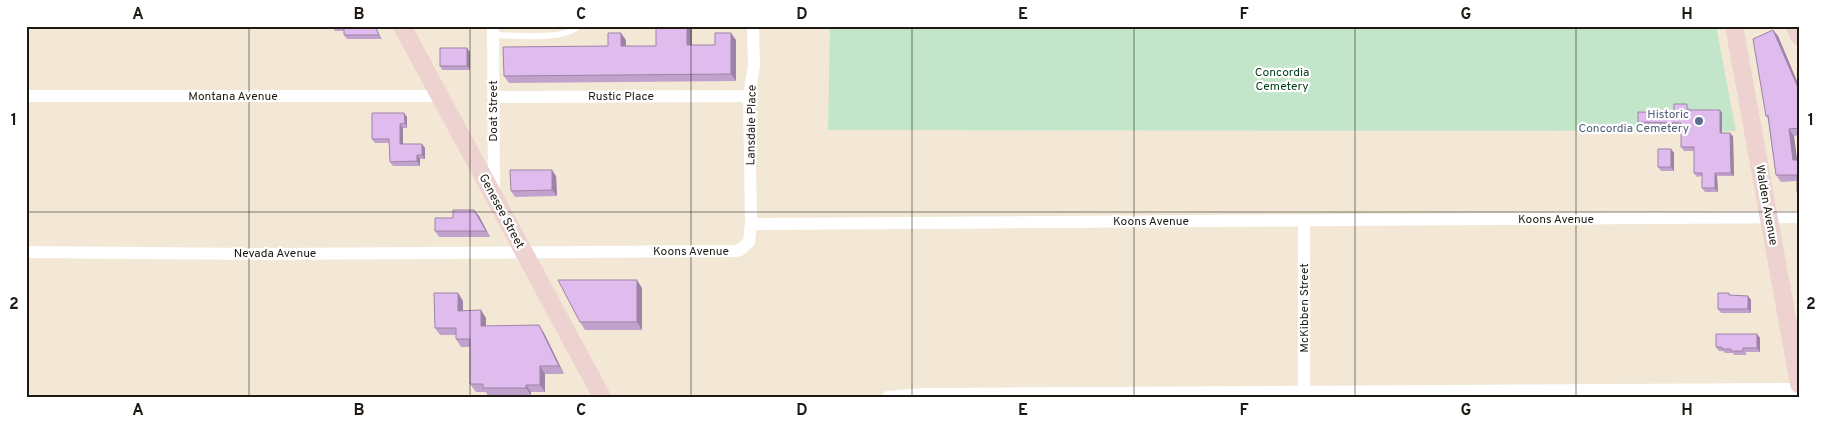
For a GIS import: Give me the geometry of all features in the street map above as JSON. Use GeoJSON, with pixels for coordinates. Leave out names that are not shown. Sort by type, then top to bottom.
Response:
{"type":"FeatureCollection","features":[{"type":"Feature","properties":{"kind":"main road","name":"Genesee Street"},"geometry":{"type":"LineString","coordinates":[[402,26],[602,397]]}},
{"type":"Feature","properties":{"kind":"main road","name":"Walden Avenue"},"geometry":{"type":"LineString","coordinates":[[1734,26],[1796,353],[1799,384]]}},
{"type":"Feature","properties":{"kind":"main road"},"geometry":{"type":"LineString","coordinates":[[1795,26],[1799,36]]}},
{"type":"Feature","properties":{"kind":"street","name":"Lansdale Place"},"geometry":{"type":"LineString","coordinates":[[750,224],[749,96],[754,66],[753,26]]}},
{"type":"Feature","properties":{"kind":"street","name":"Doat Street"},"geometry":{"type":"LineString","coordinates":[[493,31],[494,196]]}},
{"type":"Feature","properties":{"kind":"street","name":"Montana Avenue"},"geometry":{"type":"LineString","coordinates":[[26,96],[440,96]]}},
{"type":"Feature","properties":{"kind":"street","name":"Rustic Place"},"geometry":{"type":"LineString","coordinates":[[493,97],[749,96]]}},
{"type":"Feature","properties":{"kind":"street","name":"Koons Avenue"},"geometry":{"type":"LineString","coordinates":[[523,251],[740,250],[749,242],[750,224],[1799,217]]}},
{"type":"Feature","properties":{"kind":"street","name":"McKibben Street"},"geometry":{"type":"LineString","coordinates":[[1304,220],[1304,394]]}},
{"type":"Feature","properties":{"kind":"street","name":"Nevada Avenue"},"geometry":{"type":"LineString","coordinates":[[26,252],[266,254],[523,251]]}},
{"type":"Feature","properties":{"kind":"street"},"geometry":{"type":"LineString","coordinates":[[888,397],[944,394],[1304,394],[1799,389]]}},
{"type":"Feature","properties":{"kind":"lane"},"geometry":{"type":"LineString","coordinates":[[493,31],[561,35],[578,26]]}},
{"type":"Feature","properties":{"kind":"green space","name":"Concordia Cemetery"},"geometry":{"type":"Polygon","coordinates":[[[830,26],[1716,26],[1736,131],[828,130],[830,26]]]}},
{"type":"Feature","properties":{"kind":"building"},"geometry":{"type":"Polygon","coordinates":[[[332,26],[375,26],[379,35],[344,35],[344,27],[332,26]]]}},
{"type":"Feature","properties":{"kind":"building"},"geometry":{"type":"Polygon","coordinates":[[[656,26],[687,26],[687,45],[715,45],[715,33],[731,33],[731,74],[504,76],[503,47],[608,46],[608,33],[621,33],[621,46],[656,46],[656,26]]]}},
{"type":"Feature","properties":{"kind":"building"},"geometry":{"type":"Polygon","coordinates":[[[1773,30],[1799,90],[1799,128],[1789,129],[1793,160],[1799,160],[1799,192],[1797,192],[1797,175],[1776,175],[1768,115],[1766,116],[1753,39],[1773,30]]]}},
{"type":"Feature","properties":{"kind":"building"},"geometry":{"type":"Polygon","coordinates":[[[440,48],[467,48],[467,66],[440,66],[440,48]]]}},
{"type":"Feature","properties":{"kind":"building"},"geometry":{"type":"Polygon","coordinates":[[[1674,104],[1687,104],[1687,110],[1720,110],[1720,133],[1730,133],[1731,173],[1715,173],[1715,188],[1702,188],[1702,173],[1694,173],[1694,147],[1681,147],[1681,123],[1638,122],[1638,112],[1674,113],[1674,104]]]}},
{"type":"Feature","properties":{"kind":"building"},"geometry":{"type":"Polygon","coordinates":[[[372,113],[404,113],[405,123],[400,124],[400,144],[422,144],[422,155],[417,155],[417,161],[390,162],[389,139],[372,139],[372,113]]]}},
{"type":"Feature","properties":{"kind":"building"},"geometry":{"type":"Polygon","coordinates":[[[1658,149],[1671,149],[1671,167],[1658,167],[1658,149]]]}},
{"type":"Feature","properties":{"kind":"building"},"geometry":{"type":"Polygon","coordinates":[[[510,170],[552,170],[552,190],[511,191],[510,170]]]}},
{"type":"Feature","properties":{"kind":"building"},"geometry":{"type":"Polygon","coordinates":[[[453,210],[474,210],[486,231],[435,231],[435,218],[453,218],[453,210]]]}},
{"type":"Feature","properties":{"kind":"building"},"geometry":{"type":"Polygon","coordinates":[[[558,280],[637,280],[637,322],[580,322],[558,280]]]}},
{"type":"Feature","properties":{"kind":"building"},"geometry":{"type":"Polygon","coordinates":[[[434,293],[458,293],[458,311],[481,310],[481,326],[539,325],[559,366],[540,366],[540,385],[526,385],[526,388],[483,388],[483,384],[470,384],[470,339],[456,339],[456,328],[435,328],[434,293]]]}},
{"type":"Feature","properties":{"kind":"building"},"geometry":{"type":"Polygon","coordinates":[[[1718,293],[1748,296],[1748,309],[1718,309],[1718,293]]]}},
{"type":"Feature","properties":{"kind":"building"},"geometry":{"type":"Polygon","coordinates":[[[1716,334],[1757,334],[1757,348],[1743,348],[1743,351],[1731,351],[1731,349],[1716,347],[1716,334]]]}},
{"type":"Feature","properties":{"kind":"place","name":"Historic Concordia Cemetery"},"geometry":{"type":"Point","coordinates":[1699,121]}}]}
